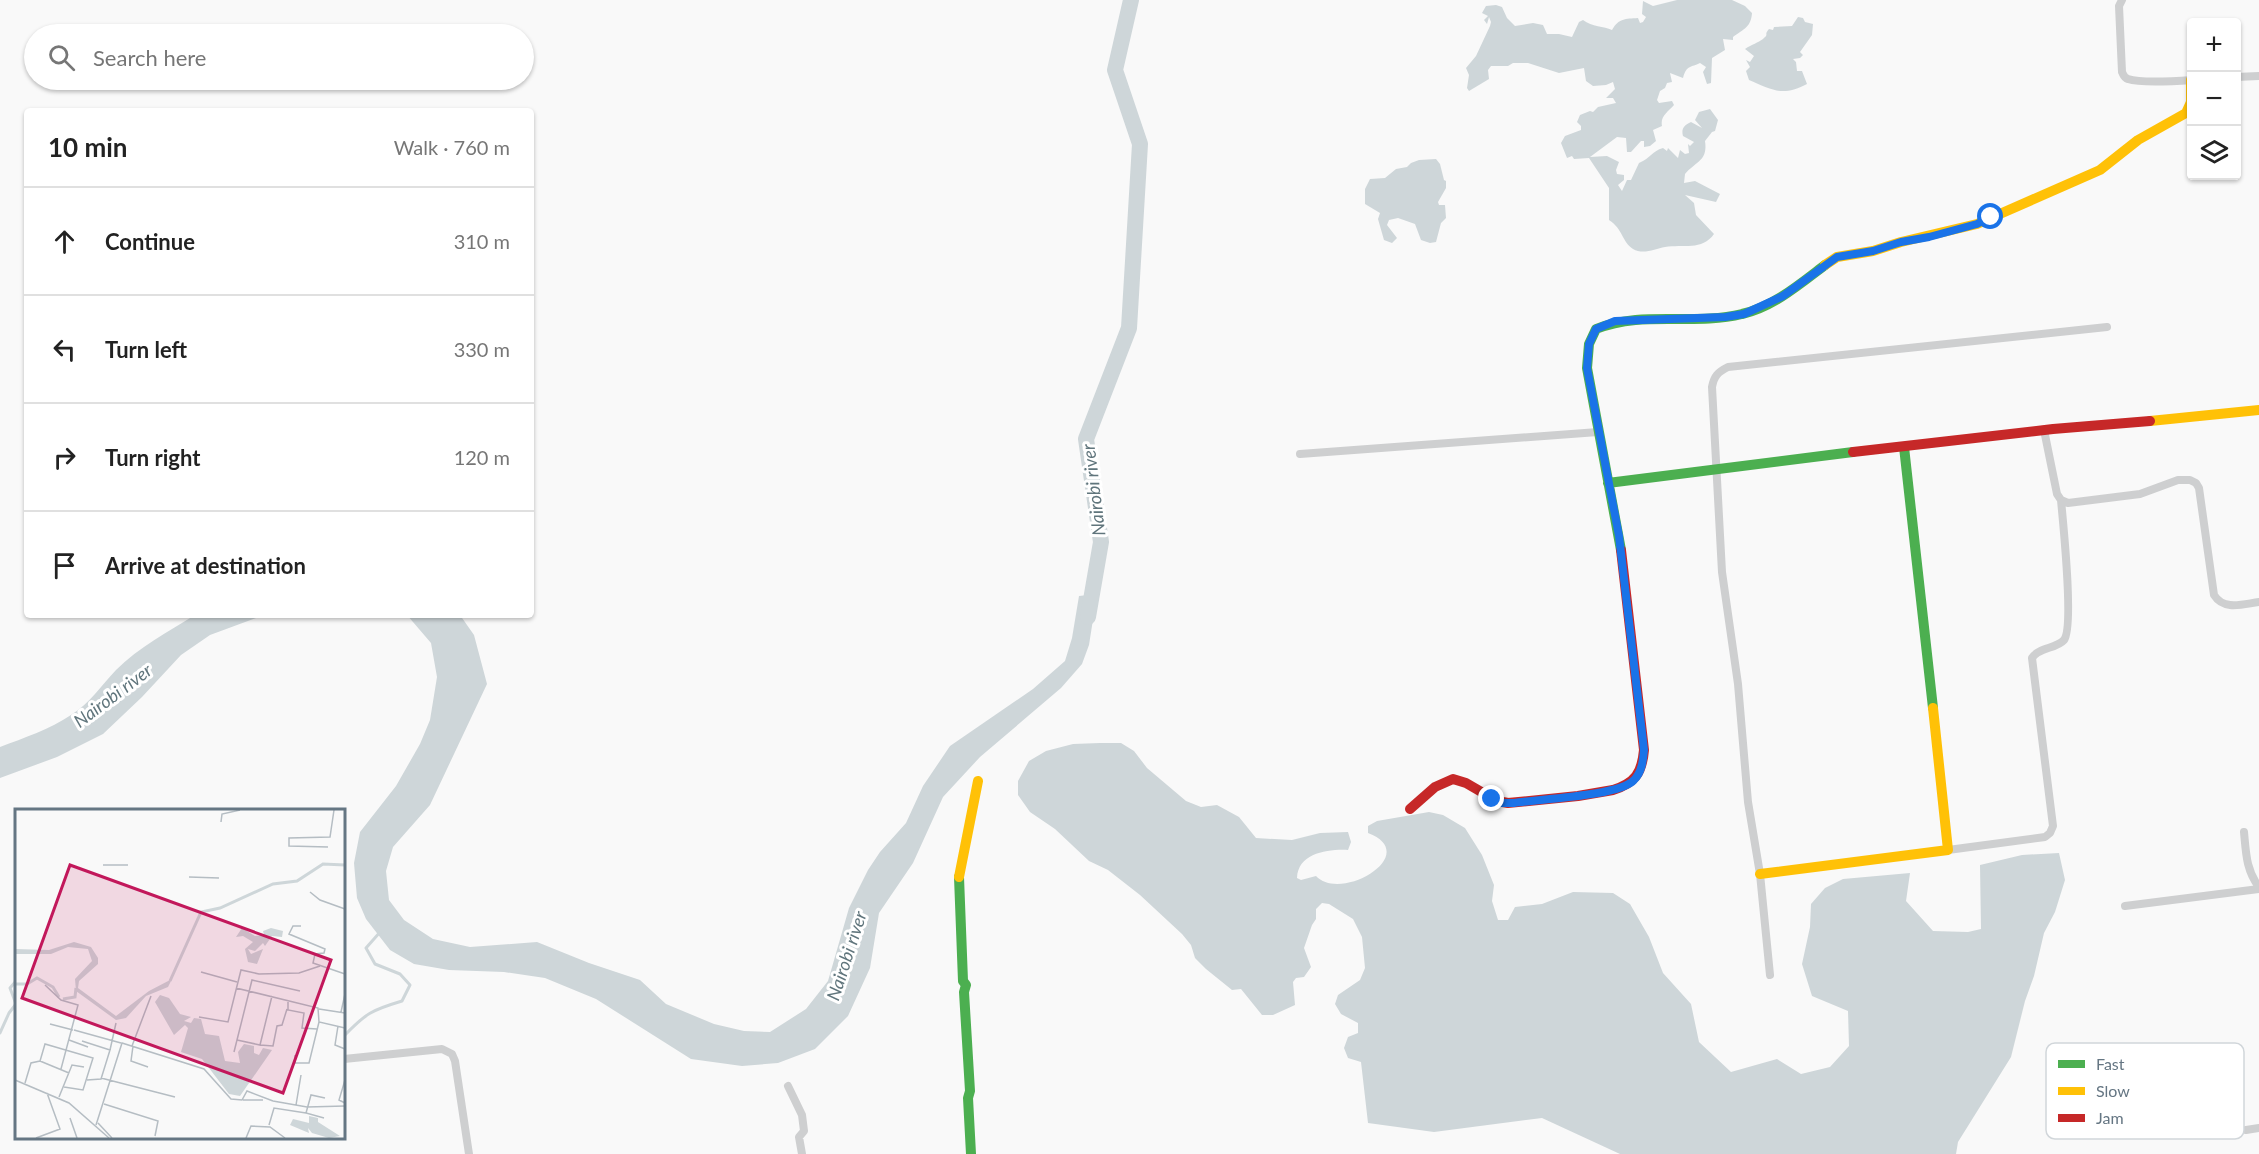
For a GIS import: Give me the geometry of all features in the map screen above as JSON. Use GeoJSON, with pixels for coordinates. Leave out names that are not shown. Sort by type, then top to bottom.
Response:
{"type":"FeatureCollection","features":[{"type":"Feature","properties":{"kind":"street"},"geometry":{"type":"LineString","coordinates":[[2121,0],[2119,6],[2124,76],[2127,79],[2141,80],[2187,80]]}},
{"type":"Feature","properties":{"kind":"street"},"geometry":{"type":"LineString","coordinates":[[2241,77],[2259,76]]}},
{"type":"Feature","properties":{"kind":"street"},"geometry":{"type":"LineString","coordinates":[[1410,809],[1421,803],[1438,784],[1446,781],[1464,781],[1501,803],[1514,803],[1613,791],[1633,782],[1639,773],[1644,750],[1619,536],[1587,368],[1589,344],[1596,329],[1615,321],[1725,317],[1744,314],[1783,296],[1837,257],[1873,251],[1901,242],[1960,229],[2051,193],[2100,170],[2138,140],[2187,111]]}},
{"type":"Feature","properties":{"kind":"street"},"geometry":{"type":"LineString","coordinates":[[1770,975],[1760,874],[1748,802],[1738,684],[1722,572],[1712,387],[1714,377],[1728,367],[2106,327]]}},
{"type":"Feature","properties":{"kind":"street"},"geometry":{"type":"LineString","coordinates":[[1608,483],[1716,472],[2044,430],[2206,417],[2259,410]]}},
{"type":"Feature","properties":{"kind":"street"},"geometry":{"type":"LineString","coordinates":[[1760,874],[2045,837],[2050,833],[2053,826],[2032,658],[2039,651],[2062,642],[2066,636],[2068,612],[2061,500],[2057,494],[2044,430]]}},
{"type":"Feature","properties":{"kind":"street"},"geometry":{"type":"LineString","coordinates":[[1300,454],[1598,432]]}},
{"type":"Feature","properties":{"kind":"street"},"geometry":{"type":"LineString","coordinates":[[1904,447],[1948,850]]}},
{"type":"Feature","properties":{"kind":"street"},"geometry":{"type":"LineString","coordinates":[[2061,500],[2068,503],[2140,494],[2178,480],[2190,480],[2196,483],[2199,488],[2214,595],[2218,601],[2231,606],[2259,602]]}},
{"type":"Feature","properties":{"kind":"street"},"geometry":{"type":"LineString","coordinates":[[971,1154],[964,993],[966,985],[963,981],[959,870],[978,781]]}},
{"type":"Feature","properties":{"kind":"street"},"geometry":{"type":"LineString","coordinates":[[2126,906],[2259,888],[2246,864],[2244,832]]}},
{"type":"Feature","properties":{"kind":"street"},"geometry":{"type":"LineString","coordinates":[[345,1059],[442,1049],[452,1054],[469,1154]]}},
{"type":"Feature","properties":{"kind":"street"},"geometry":{"type":"LineString","coordinates":[[788,1086],[802,1115],[804,1131],[799,1137],[802,1154]]}},
{"type":"Feature","properties":{"kind":"street"},"geometry":{"type":"LineString","coordinates":[[2246,1130],[2259,1128]]}},
{"type":"Feature","properties":{"kind":"water"},"geometry":{"type":"Polygon","coordinates":[[[1677,0],[1732,0],[1745,6],[1752,13],[1748,25],[1733,37],[1733,40],[1723,39],[1725,50],[1712,58],[1711,83],[1707,84],[1703,72],[1706,67],[1700,63],[1688,68],[1683,78],[1670,73],[1672,82],[1667,83],[1660,91],[1657,100],[1659,103],[1672,101],[1674,105],[1663,117],[1662,126],[1653,130],[1656,141],[1644,147],[1644,141],[1641,141],[1631,152],[1627,152],[1626,138],[1617,137],[1590,157],[1607,156],[1619,162],[1616,170],[1617,174],[1624,175],[1624,180],[1618,185],[1622,191],[1627,180],[1631,180],[1639,163],[1656,151],[1663,148],[1667,151],[1668,148],[1678,158],[1680,150],[1685,154],[1689,153],[1688,144],[1690,146],[1694,142],[1683,136],[1683,129],[1691,122],[1702,128],[1695,120],[1699,112],[1710,109],[1718,120],[1715,131],[1705,141],[1703,157],[1685,174],[1684,183],[1695,181],[1720,194],[1716,202],[1685,195],[1694,203],[1696,215],[1714,234],[1698,245],[1665,247],[1641,252],[1629,246],[1617,227],[1609,220],[1609,188],[1589,158],[1574,159],[1572,156],[1567,158],[1561,143],[1565,136],[1581,130],[1577,122],[1580,115],[1593,112],[1598,107],[1616,103],[1613,98],[1606,98],[1615,89],[1613,82],[1593,86],[1586,81],[1584,68],[1559,73],[1528,63],[1513,63],[1508,66],[1491,66],[1488,70],[1489,79],[1469,91],[1467,88],[1469,75],[1466,68],[1476,56],[1490,26],[1489,17],[1487,24],[1484,20],[1488,16],[1482,13],[1486,6],[1502,7],[1507,18],[1515,26],[1533,23],[1543,25],[1547,34],[1572,37],[1579,22],[1583,20],[1612,30],[1617,23],[1623,20],[1638,18],[1640,23],[1643,22],[1646,17],[1642,14],[1643,1],[1653,6],[1677,0]]]}},
{"type":"Feature","properties":{"kind":"water"},"geometry":{"type":"Polygon","coordinates":[[[1798,17],[1813,24],[1812,35],[1800,52],[1803,55],[1793,59],[1796,62],[1797,71],[1802,71],[1807,84],[1791,90],[1778,91],[1749,80],[1746,71],[1750,67],[1746,60],[1750,62],[1754,56],[1745,49],[1763,39],[1769,29],[1792,26],[1798,17]]]}},
{"type":"Feature","properties":{"kind":"water"},"geometry":{"type":"Polygon","coordinates":[[[1436,159],[1446,181],[1446,188],[1438,202],[1439,205],[1445,205],[1446,218],[1441,223],[1436,242],[1421,240],[1415,224],[1398,218],[1389,220],[1387,225],[1397,238],[1392,243],[1384,240],[1378,219],[1380,213],[1365,204],[1365,189],[1370,179],[1385,178],[1396,169],[1407,167],[1419,160],[1436,159]]]}},
{"type":"Feature","properties":{"kind":"water"},"geometry":{"type":"Polygon","coordinates":[[[1097,594],[1089,645],[1082,664],[1061,688],[980,757],[943,797],[913,863],[879,913],[870,968],[848,1016],[815,1049],[778,1063],[742,1066],[691,1059],[596,999],[545,978],[504,972],[449,970],[414,964],[390,950],[366,919],[357,898],[354,863],[360,832],[396,786],[420,744],[430,720],[437,677],[431,643],[410,618],[462,618],[474,635],[487,684],[430,805],[393,847],[386,871],[389,900],[404,920],[433,939],[470,947],[537,942],[640,980],[666,1004],[714,1024],[744,1031],[770,1032],[806,1009],[828,981],[849,908],[868,870],[880,852],[906,823],[923,786],[950,746],[1033,689],[1065,661],[1072,638],[1079,596],[1097,594]]]}},
{"type":"Feature","properties":{"kind":"water"},"geometry":{"type":"Polygon","coordinates":[[[190,618],[256,618],[210,635],[181,655],[103,734],[57,757],[0,778],[0,747],[46,729],[71,715],[90,700],[116,670],[154,640],[190,618]]]}},
{"type":"Feature","properties":{"kind":"water"},"geometry":{"type":"Polygon","coordinates":[[[1121,743],[1134,751],[1147,768],[1186,801],[1201,807],[1217,805],[1239,817],[1256,838],[1292,840],[1320,833],[1348,832],[1351,842],[1348,850],[1332,850],[1308,858],[1299,870],[1297,878],[1301,880],[1316,876],[1328,883],[1342,884],[1358,880],[1382,863],[1387,852],[1383,842],[1368,833],[1368,826],[1377,821],[1429,812],[1443,815],[1465,828],[1482,855],[1494,885],[1492,901],[1498,920],[1508,920],[1515,907],[1542,904],[1573,892],[1613,893],[1630,904],[1649,937],[1663,973],[1691,1004],[1699,1042],[1731,1072],[1777,1059],[1801,1074],[1830,1067],[1849,1046],[1848,1011],[1812,996],[1802,964],[1810,927],[1811,904],[1825,888],[1843,879],[1910,873],[1906,901],[1933,931],[1968,932],[1981,929],[1980,865],[2022,855],[2059,853],[2065,880],[2055,912],[2044,933],[2011,1057],[1958,1142],[1956,1154],[1620,1154],[1542,1118],[1434,1132],[1368,1123],[1361,1062],[1348,1058],[1344,1048],[1348,1037],[1358,1033],[1358,1023],[1341,1014],[1335,1004],[1338,995],[1360,980],[1365,968],[1362,937],[1353,919],[1329,904],[1322,903],[1316,909],[1316,919],[1304,948],[1311,967],[1304,977],[1296,978],[1293,982],[1295,1005],[1273,1015],[1262,1015],[1241,989],[1232,990],[1206,969],[1195,958],[1191,945],[1182,934],[1140,895],[1108,870],[1089,861],[1055,829],[1030,812],[1018,795],[1018,781],[1029,761],[1046,751],[1073,744],[1121,743]]]}},
{"type":"Feature","properties":{"kind":"waterway","name":"Nairobi river"},"geometry":{"type":"LineString","coordinates":[[1088,617],[1101,542],[1086,439],[1129,328],[1140,144],[1115,70],[1131,0]]}},
{"type":"Feature","properties":{"kind":"waterway"},"geometry":{"type":"LineString","coordinates":[[345,1035],[370,1013],[402,1001],[410,985],[400,974],[375,964],[366,948],[381,931]]}},
{"type":"Feature","properties":{"kind":"waterway"},"geometry":{"type":"LineString","coordinates":[[15,982],[10,988],[15,1001]]}},
{"type":"Feature","properties":{"kind":"waterway"},"geometry":{"type":"LineString","coordinates":[[0,1033],[15,1005]]}},
{"type":"Feature","properties":{"kind":"traffic: fast"},"geometry":{"type":"LineString","coordinates":[[1621,550],[1587,368],[1589,344],[1596,329],[1631,320],[1705,319],[1753,311],[1796,287],[1825,265]]}},
{"type":"Feature","properties":{"kind":"traffic: fast"},"geometry":{"type":"LineString","coordinates":[[1904,447],[1933,708]]}},
{"type":"Feature","properties":{"kind":"traffic: fast"},"geometry":{"type":"LineString","coordinates":[[1608,483],[1853,452]]}},
{"type":"Feature","properties":{"kind":"traffic: fast"},"geometry":{"type":"LineString","coordinates":[[959,877],[963,981],[966,985],[964,992],[971,1154]]}},
{"type":"Feature","properties":{"kind":"traffic: slow"},"geometry":{"type":"LineString","coordinates":[[1825,265],[1837,257],[1873,251],[1977,224],[2100,170],[2138,140],[2187,111]]}},
{"type":"Feature","properties":{"kind":"traffic: slow"},"geometry":{"type":"LineString","coordinates":[[2150,421],[2259,410]]}},
{"type":"Feature","properties":{"kind":"traffic: slow"},"geometry":{"type":"LineString","coordinates":[[1760,874],[1948,850],[1933,708]]}},
{"type":"Feature","properties":{"kind":"traffic: slow"},"geometry":{"type":"LineString","coordinates":[[959,877],[978,781]]}},
{"type":"Feature","properties":{"kind":"traffic: jam"},"geometry":{"type":"LineString","coordinates":[[1853,452],[2053,429],[2150,421]]}},
{"type":"Feature","properties":{"kind":"traffic: jam"},"geometry":{"type":"LineString","coordinates":[[1410,809],[1435,787],[1453,779],[1466,783],[1497,801],[1508,803],[1613,790],[1627,784],[1636,776],[1644,750],[1621,550]]}},
{"type":"Feature","properties":{"kind":"route"},"geometry":{"type":"LineString","coordinates":[[1492,799],[1501,803],[1514,803],[1613,791],[1633,782],[1642,765],[1644,750],[1619,536],[1587,368],[1589,344],[1596,329],[1615,321],[1725,317],[1744,314],[1783,296],[1824,264],[1837,257],[1929,237],[1977,224],[1991,217]]}}]}
